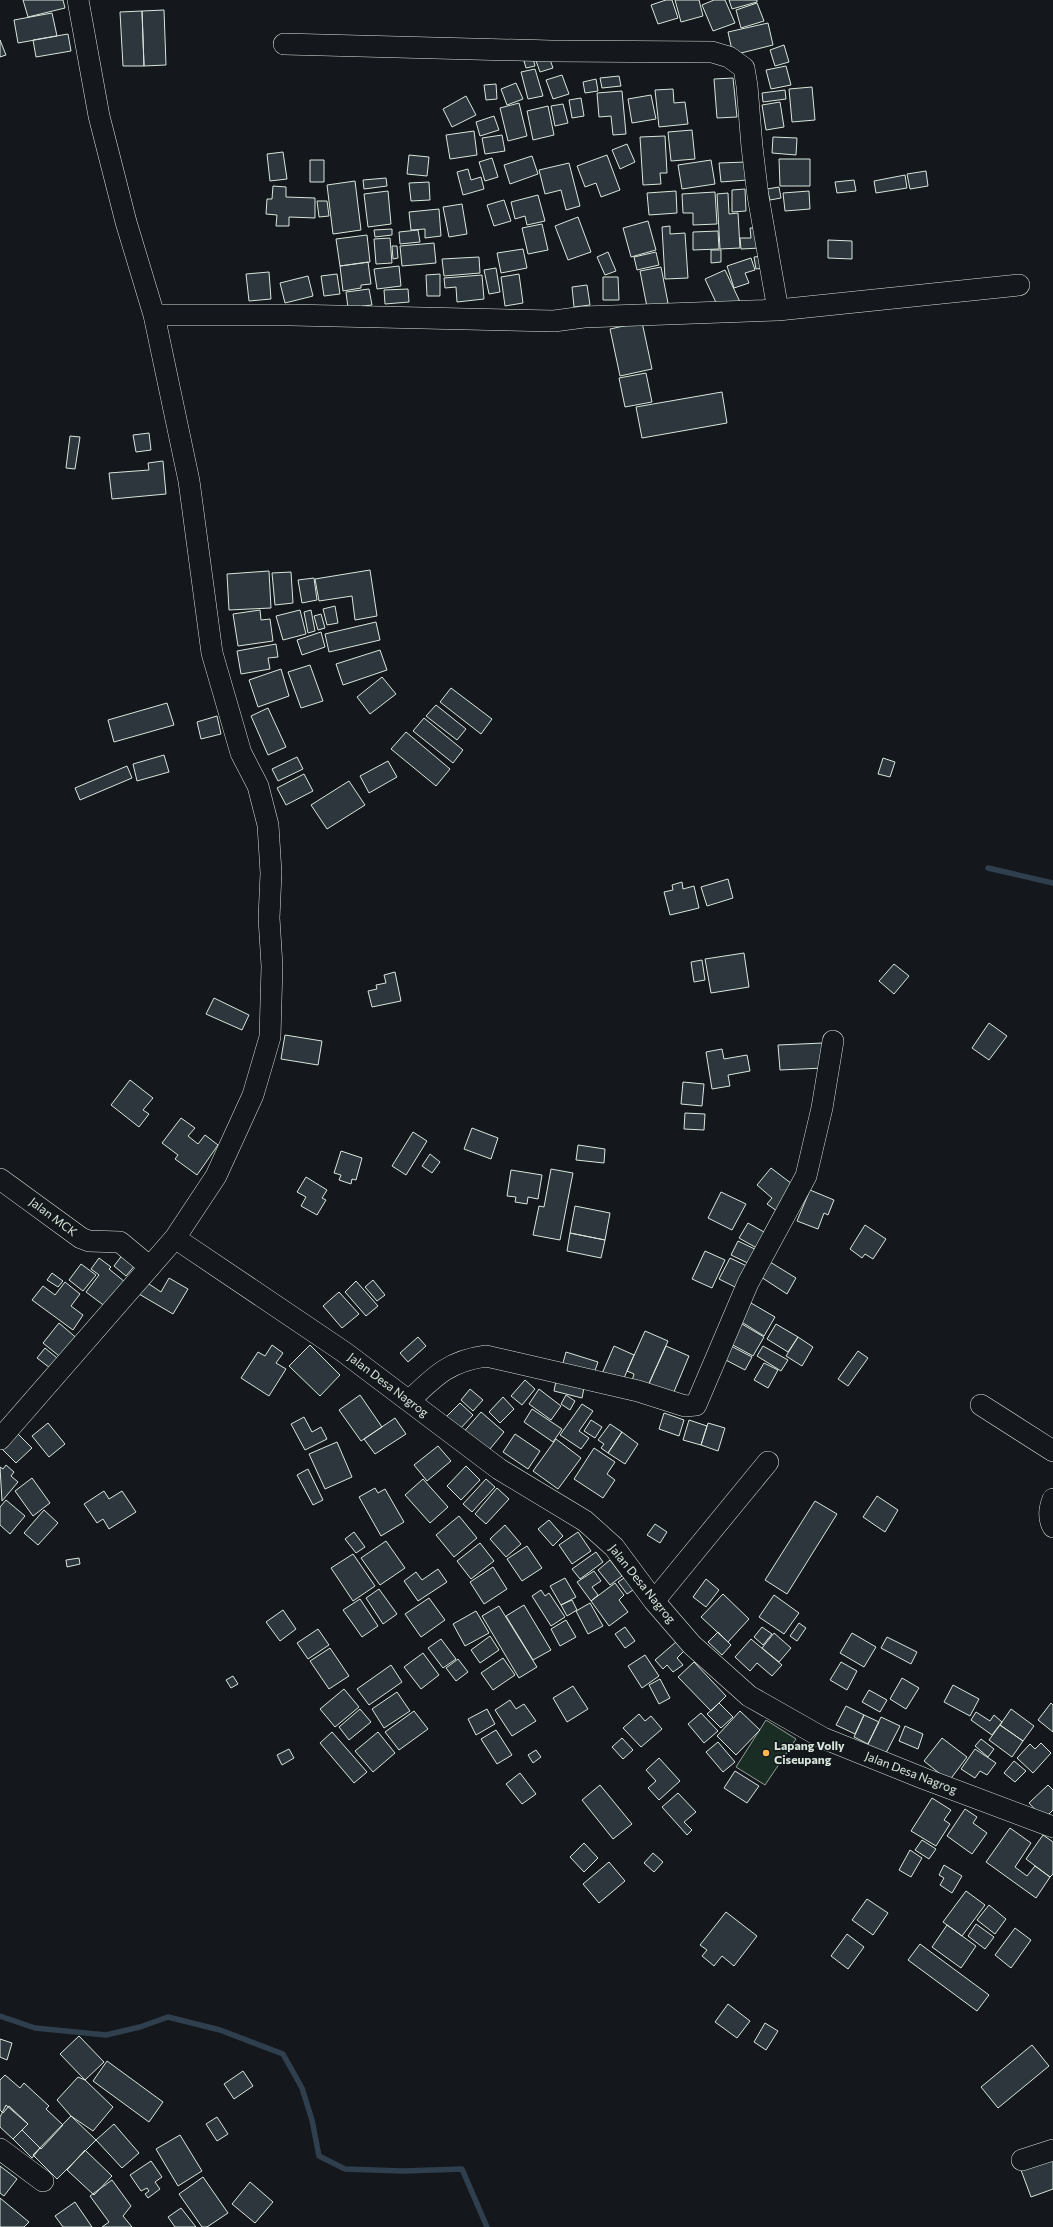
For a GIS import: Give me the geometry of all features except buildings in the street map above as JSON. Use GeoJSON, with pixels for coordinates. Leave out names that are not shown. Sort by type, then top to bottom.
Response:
{"type":"FeatureCollection","features":[{"type":"Feature","properties":{"kind":"street"},"geometry":{"type":"LineString","coordinates":[[0,1439],[175,1238],[216,1176],[253,1095],[270,1037],[272,966],[269,918],[272,873],[268,825],[258,786],[241,753],[212,654],[189,481],[154,315],[126,222],[99,116],[78,0]]}},
{"type":"Feature","properties":{"kind":"street"},"geometry":{"type":"LineString","coordinates":[[284,44],[552,51],[712,52],[729,57],[744,68],[758,196],[778,310]]}},
{"type":"Feature","properties":{"kind":"street"},"geometry":{"type":"LineString","coordinates":[[154,315],[292,315],[554,321],[584,317],[778,310],[1019,285]]}},
{"type":"Feature","properties":{"kind":"street"},"geometry":{"type":"LineString","coordinates":[[409,1401],[435,1376],[465,1359],[486,1356],[638,1391],[685,1406],[696,1405],[748,1283],[806,1176],[822,1108],[833,1041]]}},
{"type":"Feature","properties":{"kind":"street","name":"Jalan MCK"},"geometry":{"type":"LineString","coordinates":[[0,1180],[82,1238],[89,1241],[120,1242],[150,1267]]}},
{"type":"Feature","properties":{"kind":"street","name":"Jalan Desa Nagrog"},"geometry":{"type":"LineString","coordinates":[[175,1238],[344,1352],[499,1469],[585,1521],[614,1547],[654,1601],[692,1645],[749,1696],[824,1738],[925,1779],[1053,1827]]}},
{"type":"Feature","properties":{"kind":"street"},"geometry":{"type":"LineString","coordinates":[[981,1405],[1053,1451]]}},
{"type":"Feature","properties":{"kind":"street"},"geometry":{"type":"LineString","coordinates":[[654,1601],[768,1462]]}},
{"type":"Feature","properties":{"kind":"street"},"geometry":{"type":"LineString","coordinates":[[1053,1499],[1049,1510],[1050,1521],[1053,1527]]}},
{"type":"Feature","properties":{"kind":"street"},"geometry":{"type":"LineString","coordinates":[[0,2149],[43,2181]]}},
{"type":"Feature","properties":{"kind":"street"},"geometry":{"type":"LineString","coordinates":[[1022,2160],[1053,2150]]}},
{"type":"Feature","properties":{"kind":"green space","name":"Lapang Volly Ciseupang"},"geometry":{"type":"Polygon","coordinates":[[[766,1720],[796,1739],[765,1785],[736,1767],[766,1720]]]}},
{"type":"Feature","properties":{"kind":"waterway"},"geometry":{"type":"LineString","coordinates":[[988,868],[1053,883]]}},
{"type":"Feature","properties":{"kind":"waterway"},"geometry":{"type":"LineString","coordinates":[[0,2016],[35,2028],[106,2035],[140,2027],[168,2017],[220,2030],[283,2054],[302,2088],[312,2120],[319,2156],[345,2169],[403,2171],[462,2169],[487,2227]]}},
{"type":"Feature","properties":{"kind":"place","name":"Lapang Volly Ciseupang"},"geometry":{"type":"Point","coordinates":[766,1753]}}]}
